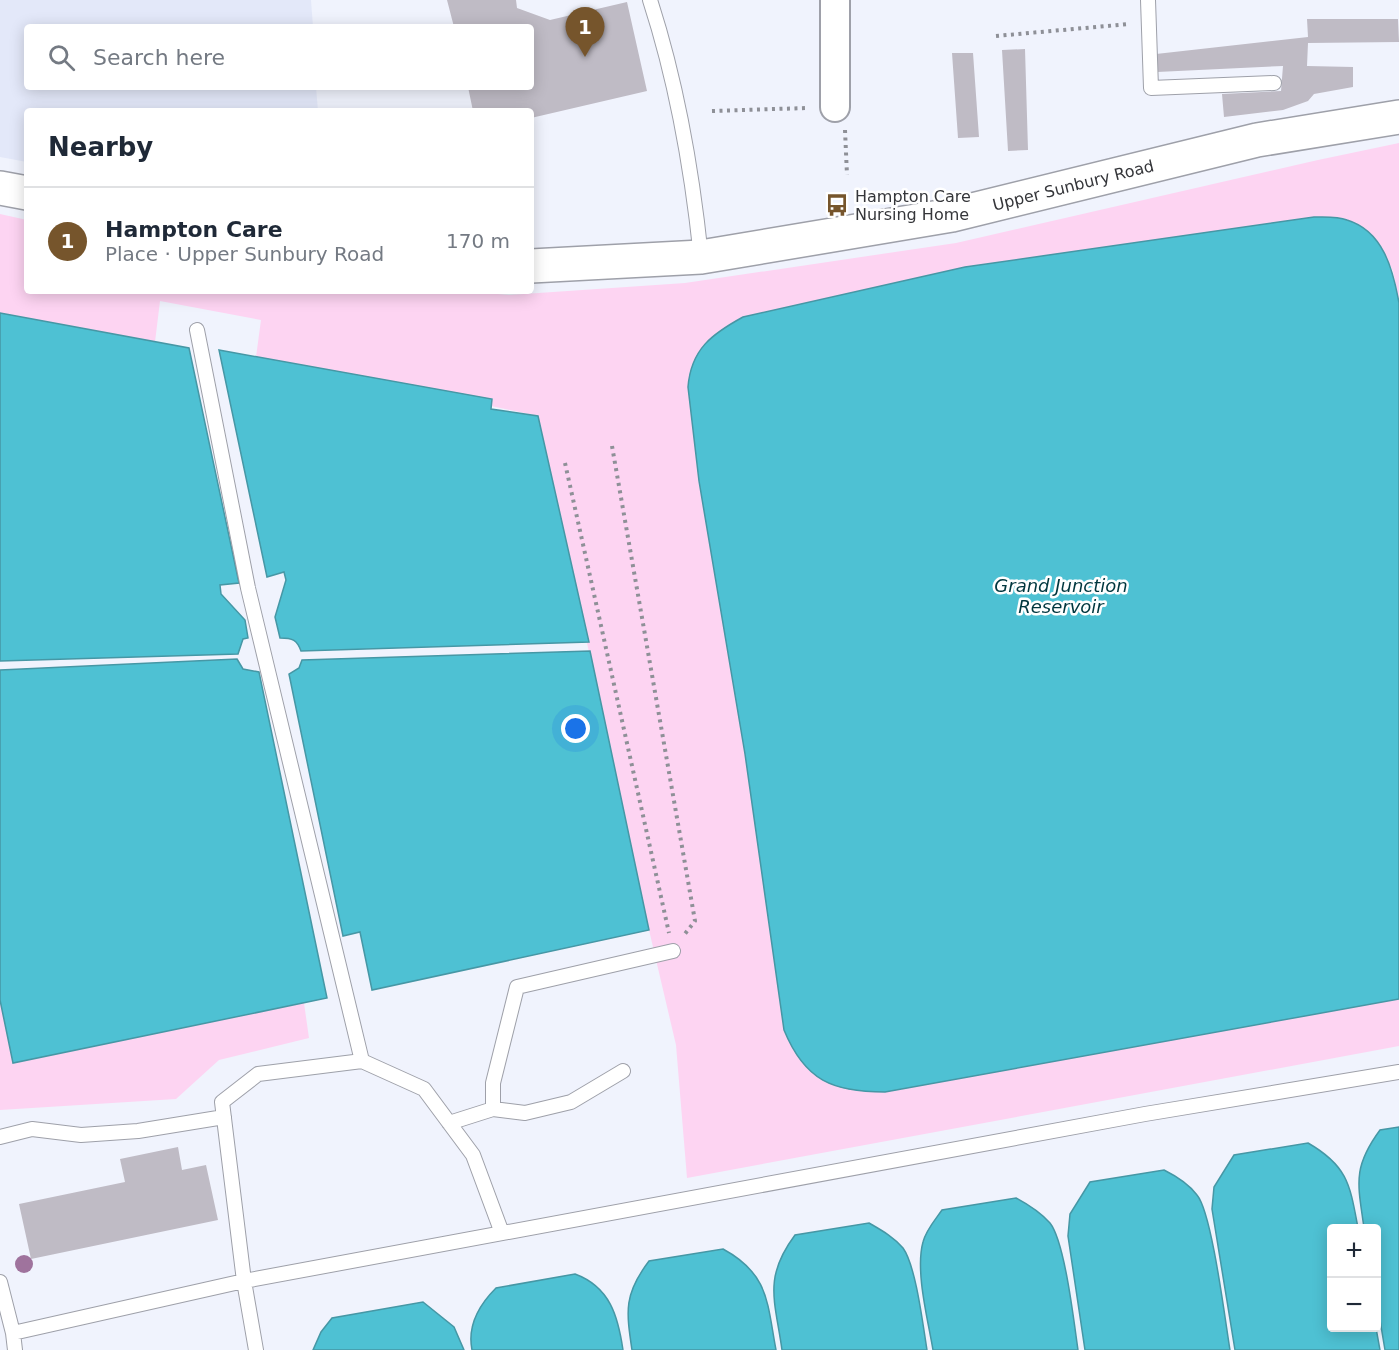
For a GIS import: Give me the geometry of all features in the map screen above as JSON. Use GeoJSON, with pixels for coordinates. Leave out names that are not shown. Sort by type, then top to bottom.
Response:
{"type":"FeatureCollection","features":[{"type":"Feature","properties":{"kind":"highway","name":"Upper Sunbury Road"},"geometry":{"type":"LineString","coordinates":[[534,266],[701,257],[952,215],[1257,140],[1399,117]]}},
{"type":"Feature","properties":{"kind":"highway"},"geometry":{"type":"LineString","coordinates":[[0,188],[24,193]]}},
{"type":"Feature","properties":{"kind":"street"},"geometry":{"type":"LineString","coordinates":[[835,0],[835,107]]}},
{"type":"Feature","properties":{"kind":"lane"},"geometry":{"type":"LineString","coordinates":[[650,0],[669,60],[696,208],[701,257]]}},
{"type":"Feature","properties":{"kind":"lane"},"geometry":{"type":"LineString","coordinates":[[1148,0],[1151,88],[1274,83]]}},
{"type":"Feature","properties":{"kind":"lane"},"geometry":{"type":"LineString","coordinates":[[197,330],[248,588],[362,1060]]}},
{"type":"Feature","properties":{"kind":"lane"},"geometry":{"type":"LineString","coordinates":[[493,1109],[493,1083],[517,987],[673,951]]}},
{"type":"Feature","properties":{"kind":"lane"},"geometry":{"type":"LineString","coordinates":[[256,1350],[244,1281],[222,1102],[258,1074],[362,1060],[424,1089],[473,1155],[502,1233]]}},
{"type":"Feature","properties":{"kind":"lane"},"geometry":{"type":"LineString","coordinates":[[449,1123],[493,1109],[525,1113],[571,1102],[623,1071]]}},
{"type":"Feature","properties":{"kind":"lane"},"geometry":{"type":"LineString","coordinates":[[13,1333],[244,1281],[1145,1114],[1399,1072]]}},
{"type":"Feature","properties":{"kind":"lane"},"geometry":{"type":"LineString","coordinates":[[0,1137],[32,1129],[81,1135],[138,1131],[224,1118]]}},
{"type":"Feature","properties":{"kind":"lane"},"geometry":{"type":"LineString","coordinates":[[0,1281],[15,1350]]}},
{"type":"Feature","properties":{"kind":"path"},"geometry":{"type":"LineString","coordinates":[[996,36],[1148,23]]}},
{"type":"Feature","properties":{"kind":"path"},"geometry":{"type":"LineString","coordinates":[[712,111],[844,106],[848,176]]}},
{"type":"Feature","properties":{"kind":"path"},"geometry":{"type":"LineString","coordinates":[[612,446],[694,921],[673,951]]}},
{"type":"Feature","properties":{"kind":"path"},"geometry":{"type":"LineString","coordinates":[[565,463],[673,951]]}},
{"type":"Feature","properties":{"kind":"shaded area"},"geometry":{"type":"Polygon","coordinates":[[[0,0],[311,0],[313,24],[24,24],[24,90],[316,90],[318,108],[24,108],[24,161],[0,157],[0,0]]]}},
{"type":"Feature","properties":{"kind":"shaded area"},"geometry":{"type":"Polygon","coordinates":[[[1399,143],[1399,303],[1393,271],[1380,245],[688,387],[699,481],[745,754],[885,1092],[1399,999],[1399,1046],[687,1178],[676,1045],[538,416],[491,406],[492,399],[256,357],[261,320],[160,301],[155,342],[0,313],[0,214],[24,219],[24,294],[534,294],[685,283],[956,243],[1399,143]]]}},
{"type":"Feature","properties":{"kind":"shaded area"},"geometry":{"type":"Polygon","coordinates":[[[0,999],[14,1063],[304,1003],[309,1038],[219,1060],[176,1099],[0,1110],[0,999]]]}},
{"type":"Feature","properties":{"kind":"water","name":"Grand Junction Reservoir"},"geometry":{"type":"Polygon","coordinates":[[[1314,217],[1343,219],[1359,225],[1378,242],[1389,265],[1399,303],[1399,999],[885,1092],[850,1089],[823,1080],[801,1061],[784,1030],[745,754],[699,481],[688,387],[690,374],[699,353],[713,337],[743,317],[965,267],[1314,217]]]}},
{"type":"Feature","properties":{"kind":"water"},"geometry":{"type":"Polygon","coordinates":[[[0,313],[189,348],[239,583],[220,585],[221,594],[245,620],[248,638],[243,639],[238,654],[0,661],[0,313]]]}},
{"type":"Feature","properties":{"kind":"water"},"geometry":{"type":"Polygon","coordinates":[[[219,350],[492,399],[491,409],[538,416],[589,642],[301,651],[294,640],[280,638],[275,617],[286,580],[284,572],[267,577],[219,350]]]}},
{"type":"Feature","properties":{"kind":"water"},"geometry":{"type":"Polygon","coordinates":[[[590,651],[649,930],[372,990],[360,932],[343,936],[289,674],[299,668],[302,660],[590,651]]]}},
{"type":"Feature","properties":{"kind":"water"},"geometry":{"type":"Polygon","coordinates":[[[237,659],[243,669],[259,672],[327,998],[13,1063],[0,1000],[0,670],[237,659]]]}},
{"type":"Feature","properties":{"kind":"water"},"geometry":{"type":"Polygon","coordinates":[[[1399,1127],[1399,1350],[1385,1350],[1381,1326],[1381,1224],[1363,1224],[1359,1188],[1361,1166],[1371,1143],[1380,1130],[1399,1127]]]}},
{"type":"Feature","properties":{"kind":"water"},"geometry":{"type":"Polygon","coordinates":[[[1308,1143],[1332,1160],[1339,1169],[1349,1188],[1357,1224],[1327,1224],[1327,1332],[1377,1332],[1380,1350],[1235,1350],[1212,1209],[1214,1187],[1234,1155],[1308,1143]]]}},
{"type":"Feature","properties":{"kind":"water"},"geometry":{"type":"Polygon","coordinates":[[[1164,1170],[1190,1187],[1203,1206],[1213,1244],[1230,1350],[1085,1350],[1068,1236],[1070,1214],[1090,1182],[1164,1170]]]}},
{"type":"Feature","properties":{"kind":"water"},"geometry":{"type":"Polygon","coordinates":[[[1016,1198],[1042,1215],[1050,1223],[1055,1233],[1068,1284],[1078,1350],[933,1350],[920,1267],[923,1242],[928,1229],[942,1210],[1016,1198]]]}},
{"type":"Feature","properties":{"kind":"water"},"geometry":{"type":"Polygon","coordinates":[[[869,1223],[896,1240],[908,1257],[927,1350],[782,1350],[775,1303],[775,1277],[778,1264],[795,1235],[869,1223]]]}},
{"type":"Feature","properties":{"kind":"water"},"geometry":{"type":"Polygon","coordinates":[[[723,1249],[738,1259],[758,1279],[767,1304],[776,1350],[632,1350],[629,1303],[635,1283],[649,1261],[723,1249]]]}},
{"type":"Feature","properties":{"kind":"water"},"geometry":{"type":"Polygon","coordinates":[[[575,1274],[597,1287],[610,1304],[615,1314],[623,1350],[472,1350],[471,1332],[476,1316],[484,1301],[496,1288],[575,1274]]]}},
{"type":"Feature","properties":{"kind":"water"},"geometry":{"type":"Polygon","coordinates":[[[423,1302],[454,1327],[464,1350],[313,1350],[321,1332],[332,1318],[423,1302]]]}},
{"type":"Feature","properties":{"kind":"building"},"geometry":{"type":"Polygon","coordinates":[[[447,0],[516,0],[517,8],[550,20],[627,2],[647,91],[534,117],[534,108],[472,108],[469,90],[534,90],[534,24],[453,24],[447,0]]]}},
{"type":"Feature","properties":{"kind":"building"},"geometry":{"type":"Polygon","coordinates":[[[1307,19],[1398,19],[1399,42],[1308,43],[1307,66],[1353,67],[1353,87],[1314,94],[1308,101],[1283,110],[1224,117],[1222,94],[1281,91],[1283,66],[1157,72],[1156,54],[1308,37],[1307,19]]]}},
{"type":"Feature","properties":{"kind":"building"},"geometry":{"type":"Polygon","coordinates":[[[1025,49],[1028,150],[1008,151],[1002,50],[1025,49]]]}},
{"type":"Feature","properties":{"kind":"building"},"geometry":{"type":"Polygon","coordinates":[[[952,53],[973,53],[979,137],[958,138],[952,53]]]}},
{"type":"Feature","properties":{"kind":"building"},"geometry":{"type":"Polygon","coordinates":[[[178,1147],[182,1170],[206,1165],[218,1220],[31,1259],[19,1204],[125,1182],[120,1159],[178,1147]]]}},
{"type":"Feature","properties":{"kind":"place","name":"Hampton Care"},"geometry":{"type":"Point","coordinates":[585,57]}},
{"type":"Feature","properties":{"kind":"place","name":"Hampton Care Nursing Home"},"geometry":{"type":"Point","coordinates":[837,205]}}]}
